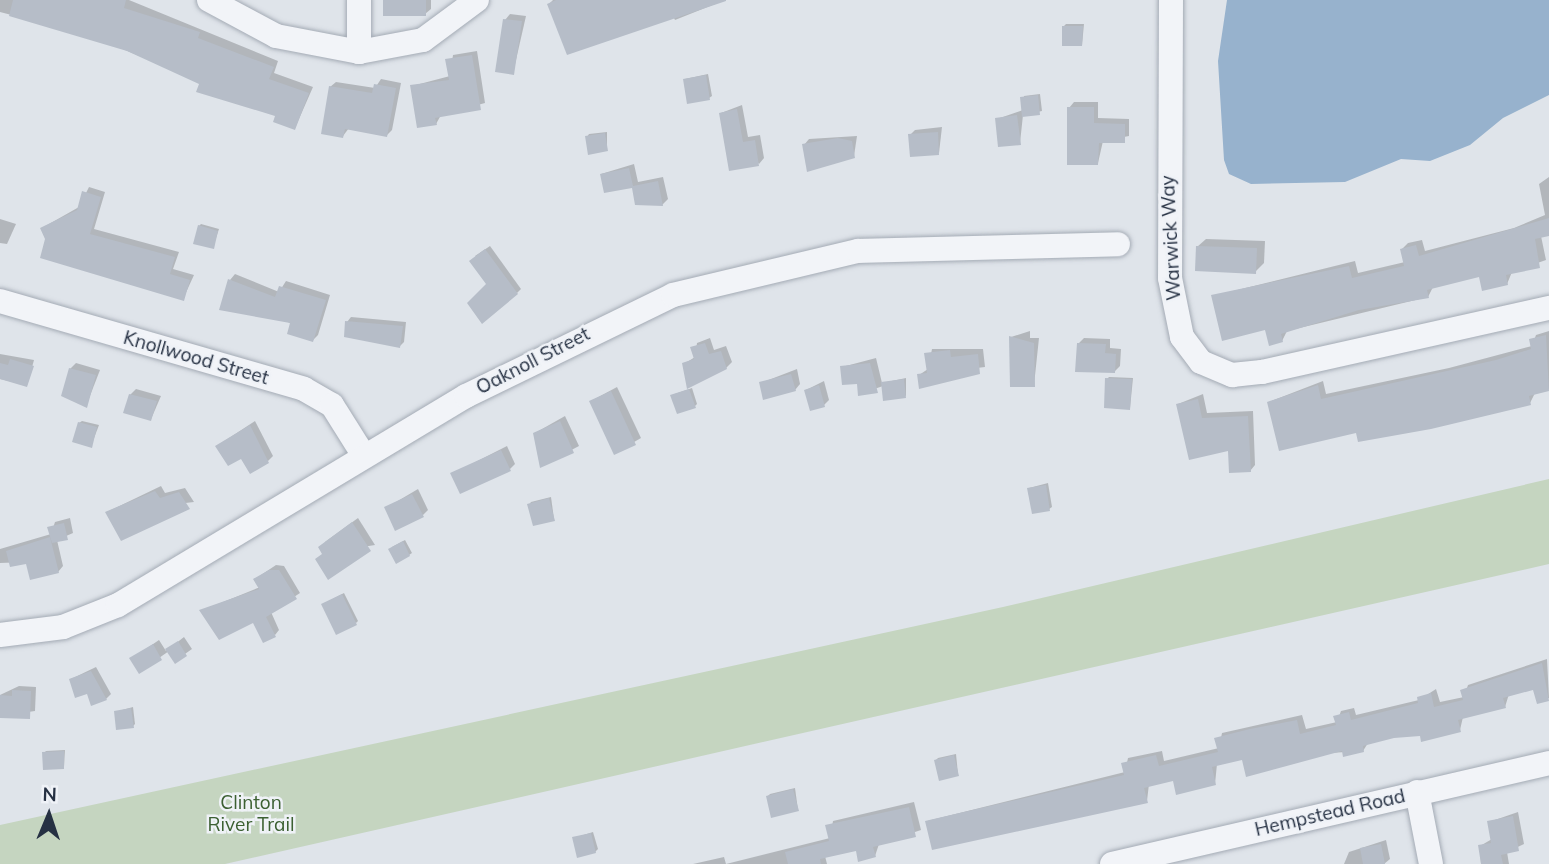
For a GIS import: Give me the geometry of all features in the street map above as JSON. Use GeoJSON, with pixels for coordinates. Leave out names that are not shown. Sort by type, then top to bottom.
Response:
{"type":"FeatureCollection","features":[{"type":"Feature","properties":{"kind":"street"},"geometry":{"type":"LineString","coordinates":[[209,0],[276,36],[359,52],[423,40],[477,0]]}},
{"type":"Feature","properties":{"kind":"street"},"geometry":{"type":"LineString","coordinates":[[359,0],[359,52]]}},
{"type":"Feature","properties":{"kind":"street","name":"Warwick Way"},"geometry":{"type":"LineString","coordinates":[[1171,0],[1170,278],[1182,337],[1201,362],[1231,374],[1262,372],[1549,308]]}},
{"type":"Feature","properties":{"kind":"street","name":"Oaknoll Street"},"geometry":{"type":"LineString","coordinates":[[0,635],[62,627],[118,605],[364,456],[552,349],[673,295],[738,275],[900,247],[1118,244]]}},
{"type":"Feature","properties":{"kind":"street","name":"Knollwood Street"},"geometry":{"type":"LineString","coordinates":[[0,301],[304,389],[332,405],[364,456]]}},
{"type":"Feature","properties":{"kind":"street","name":"Hempstead Road"},"geometry":{"type":"LineString","coordinates":[[1112,864],[1549,763]]}},
{"type":"Feature","properties":{"kind":"street"},"geometry":{"type":"LineString","coordinates":[[1417,792],[1431,864]]}},
{"type":"Feature","properties":{"kind":"green space","name":"Clinton River Trail"},"geometry":{"type":"Polygon","coordinates":[[[1549,479],[1549,564],[225,864],[0,864],[0,825],[1003,607],[1549,479]]]}},
{"type":"Feature","properties":{"kind":"water"},"geometry":{"type":"Polygon","coordinates":[[[1227,0],[1549,0],[1549,95],[1503,118],[1470,145],[1430,161],[1401,159],[1345,182],[1251,184],[1229,174],[1224,160],[1218,61],[1227,0]]]}},
{"type":"Feature","properties":{"kind":"building"},"geometry":{"type":"Polygon","coordinates":[[[13,0],[126,0],[124,8],[200,32],[198,38],[274,67],[269,79],[309,93],[295,130],[273,122],[275,116],[196,92],[199,84],[127,51],[9,16],[13,0]]]}},
{"type":"Feature","properties":{"kind":"building"},"geometry":{"type":"Polygon","coordinates":[[[383,0],[426,0],[426,16],[383,16],[383,0]]]}},
{"type":"Feature","properties":{"kind":"building"},"geometry":{"type":"Polygon","coordinates":[[[556,0],[726,1],[567,55],[547,4],[556,0]]]}},
{"type":"Feature","properties":{"kind":"building"},"geometry":{"type":"Polygon","coordinates":[[[503,19],[522,21],[514,75],[495,72],[503,19]]]}},
{"type":"Feature","properties":{"kind":"building"},"geometry":{"type":"Polygon","coordinates":[[[1062,26],[1083,26],[1082,46],[1062,46],[1062,26]]]}},
{"type":"Feature","properties":{"kind":"building"},"geometry":{"type":"Polygon","coordinates":[[[472,55],[481,110],[435,118],[437,125],[417,128],[410,85],[449,80],[445,59],[472,55]]]}},
{"type":"Feature","properties":{"kind":"building"},"geometry":{"type":"Polygon","coordinates":[[[706,75],[710,100],[687,104],[683,79],[706,75]]]}},
{"type":"Feature","properties":{"kind":"building"},"geometry":{"type":"Polygon","coordinates":[[[374,84],[396,88],[387,137],[345,129],[343,138],[321,134],[329,86],[372,93],[374,84]]]}},
{"type":"Feature","properties":{"kind":"building"},"geometry":{"type":"Polygon","coordinates":[[[1038,95],[1040,115],[1022,117],[1020,97],[1038,95]]]}},
{"type":"Feature","properties":{"kind":"building"},"geometry":{"type":"Polygon","coordinates":[[[1067,107],[1094,107],[1094,123],[1125,124],[1125,143],[1099,143],[1098,165],[1067,165],[1067,107]]]}},
{"type":"Feature","properties":{"kind":"building"},"geometry":{"type":"Polygon","coordinates":[[[737,109],[743,142],[755,140],[759,166],[729,171],[719,113],[737,109]]]}},
{"type":"Feature","properties":{"kind":"building"},"geometry":{"type":"Polygon","coordinates":[[[1017,115],[1021,145],[998,147],[995,118],[1017,115]]]}},
{"type":"Feature","properties":{"kind":"building"},"geometry":{"type":"Polygon","coordinates":[[[938,132],[939,155],[910,157],[908,134],[938,132]]]}},
{"type":"Feature","properties":{"kind":"building"},"geometry":{"type":"Polygon","coordinates":[[[605,133],[608,151],[588,155],[585,136],[605,133]]]}},
{"type":"Feature","properties":{"kind":"building"},"geometry":{"type":"Polygon","coordinates":[[[838,138],[852,141],[855,158],[807,172],[802,144],[838,138]]]}},
{"type":"Feature","properties":{"kind":"building"},"geometry":{"type":"Polygon","coordinates":[[[629,168],[633,186],[658,181],[663,206],[635,205],[632,188],[604,193],[600,174],[629,168]]]}},
{"type":"Feature","properties":{"kind":"building"},"geometry":{"type":"Polygon","coordinates":[[[82,191],[101,197],[90,234],[175,257],[170,274],[190,280],[184,301],[40,258],[45,239],[40,228],[77,210],[82,191]]]}},
{"type":"Feature","properties":{"kind":"building"},"geometry":{"type":"Polygon","coordinates":[[[1549,218],[1549,236],[1535,239],[1540,268],[1506,275],[1508,285],[1482,291],[1479,277],[1427,290],[1429,298],[1359,310],[1281,334],[1283,342],[1269,346],[1265,330],[1222,341],[1211,295],[1349,266],[1352,278],[1404,266],[1400,249],[1416,245],[1419,256],[1549,218]]]}},
{"type":"Feature","properties":{"kind":"building"},"geometry":{"type":"Polygon","coordinates":[[[198,225],[218,231],[214,249],[193,244],[198,225]]]}},
{"type":"Feature","properties":{"kind":"building"},"geometry":{"type":"Polygon","coordinates":[[[1196,246],[1257,248],[1256,274],[1195,271],[1196,246]]]}},
{"type":"Feature","properties":{"kind":"building"},"geometry":{"type":"Polygon","coordinates":[[[485,249],[518,294],[482,324],[467,303],[486,284],[469,261],[485,249]]]}},
{"type":"Feature","properties":{"kind":"building"},"geometry":{"type":"Polygon","coordinates":[[[228,279],[275,297],[279,286],[326,300],[313,342],[287,334],[290,323],[219,310],[228,279]]]}},
{"type":"Feature","properties":{"kind":"building"},"geometry":{"type":"Polygon","coordinates":[[[345,321],[403,326],[400,348],[344,337],[345,321]]]}},
{"type":"Feature","properties":{"kind":"building"},"geometry":{"type":"Polygon","coordinates":[[[1546,335],[1549,391],[1529,396],[1531,405],[1431,429],[1358,442],[1356,433],[1279,451],[1267,402],[1318,385],[1321,399],[1496,360],[1531,349],[1529,339],[1546,335]]]}},
{"type":"Feature","properties":{"kind":"building"},"geometry":{"type":"Polygon","coordinates":[[[1009,336],[1034,343],[1035,387],[1010,387],[1009,336]]]}},
{"type":"Feature","properties":{"kind":"building"},"geometry":{"type":"Polygon","coordinates":[[[705,343],[709,354],[721,351],[727,369],[687,389],[682,363],[694,359],[690,347],[705,343]]]}},
{"type":"Feature","properties":{"kind":"building"},"geometry":{"type":"Polygon","coordinates":[[[1077,343],[1106,344],[1105,353],[1116,354],[1115,373],[1075,372],[1077,343]]]}},
{"type":"Feature","properties":{"kind":"building"},"geometry":{"type":"Polygon","coordinates":[[[950,350],[951,357],[978,354],[980,374],[919,389],[917,374],[927,373],[924,353],[950,350]]]}},
{"type":"Feature","properties":{"kind":"building"},"geometry":{"type":"Polygon","coordinates":[[[10,359],[34,366],[27,387],[0,379],[0,363],[8,365],[10,359]]]}},
{"type":"Feature","properties":{"kind":"building"},"geometry":{"type":"Polygon","coordinates":[[[870,363],[878,393],[858,396],[857,384],[842,385],[840,366],[870,363]]]}},
{"type":"Feature","properties":{"kind":"building"},"geometry":{"type":"Polygon","coordinates":[[[69,368],[96,375],[87,408],[61,396],[69,368]]]}},
{"type":"Feature","properties":{"kind":"building"},"geometry":{"type":"Polygon","coordinates":[[[791,374],[796,391],[763,400],[759,382],[791,374]]]}},
{"type":"Feature","properties":{"kind":"building"},"geometry":{"type":"Polygon","coordinates":[[[1105,378],[1132,379],[1130,410],[1104,408],[1105,378]]]}},
{"type":"Feature","properties":{"kind":"building"},"geometry":{"type":"Polygon","coordinates":[[[904,379],[906,398],[883,401],[881,382],[904,379]]]}},
{"type":"Feature","properties":{"kind":"building"},"geometry":{"type":"Polygon","coordinates":[[[819,385],[825,407],[810,411],[804,390],[819,385]]]}},
{"type":"Feature","properties":{"kind":"building"},"geometry":{"type":"Polygon","coordinates":[[[689,389],[696,408],[677,414],[670,395],[689,389]]]}},
{"type":"Feature","properties":{"kind":"building"},"geometry":{"type":"Polygon","coordinates":[[[611,391],[636,445],[614,455],[589,401],[611,391]]]}},
{"type":"Feature","properties":{"kind":"building"},"geometry":{"type":"Polygon","coordinates":[[[129,394],[157,401],[151,421],[123,413],[129,394]]]}},
{"type":"Feature","properties":{"kind":"building"},"geometry":{"type":"Polygon","coordinates":[[[1198,399],[1202,418],[1248,416],[1251,472],[1229,473],[1228,451],[1189,460],[1176,404],[1198,399]]]}},
{"type":"Feature","properties":{"kind":"building"},"geometry":{"type":"Polygon","coordinates":[[[560,421],[574,453],[540,468],[533,433],[560,421]]]}},
{"type":"Feature","properties":{"kind":"building"},"geometry":{"type":"Polygon","coordinates":[[[78,422],[97,427],[92,448],[72,442],[78,422]]]}},
{"type":"Feature","properties":{"kind":"building"},"geometry":{"type":"Polygon","coordinates":[[[250,425],[269,463],[250,474],[241,459],[228,466],[215,446],[250,425]]]}},
{"type":"Feature","properties":{"kind":"building"},"geometry":{"type":"Polygon","coordinates":[[[501,450],[511,471],[460,494],[450,473],[501,450]]]}},
{"type":"Feature","properties":{"kind":"building"},"geometry":{"type":"Polygon","coordinates":[[[1046,485],[1050,511],[1032,514],[1027,488],[1046,485]]]}},
{"type":"Feature","properties":{"kind":"building"},"geometry":{"type":"Polygon","coordinates":[[[155,491],[160,498],[179,492],[190,509],[121,541],[105,512],[155,491]]]}},
{"type":"Feature","properties":{"kind":"building"},"geometry":{"type":"Polygon","coordinates":[[[412,494],[424,517],[395,531],[384,507],[412,494]]]}},
{"type":"Feature","properties":{"kind":"building"},"geometry":{"type":"Polygon","coordinates":[[[549,498],[555,521],[533,526],[527,504],[549,498]]]}},
{"type":"Feature","properties":{"kind":"building"},"geometry":{"type":"Polygon","coordinates":[[[352,522],[371,551],[328,580],[315,559],[322,554],[318,547],[352,522]]]}},
{"type":"Feature","properties":{"kind":"building"},"geometry":{"type":"Polygon","coordinates":[[[64,523],[68,540],[52,543],[47,527],[64,523]]]}},
{"type":"Feature","properties":{"kind":"building"},"geometry":{"type":"Polygon","coordinates":[[[50,537],[59,573],[30,580],[26,564],[10,567],[6,551],[50,537]]]}},
{"type":"Feature","properties":{"kind":"building"},"geometry":{"type":"Polygon","coordinates":[[[403,541],[410,556],[396,564],[388,549],[403,541]]]}},
{"type":"Feature","properties":{"kind":"building"},"geometry":{"type":"Polygon","coordinates":[[[269,570],[279,570],[297,599],[266,617],[276,637],[263,643],[253,623],[219,640],[199,610],[259,589],[253,579],[269,570]]]}},
{"type":"Feature","properties":{"kind":"building"},"geometry":{"type":"Polygon","coordinates":[[[342,594],[357,625],[336,635],[321,604],[342,594]]]}},
{"type":"Feature","properties":{"kind":"building"},"geometry":{"type":"Polygon","coordinates":[[[178,641],[187,656],[175,664],[165,649],[178,641]]]}},
{"type":"Feature","properties":{"kind":"building"},"geometry":{"type":"Polygon","coordinates":[[[153,644],[162,660],[139,674],[129,658],[153,644]]]}},
{"type":"Feature","properties":{"kind":"building"},"geometry":{"type":"Polygon","coordinates":[[[1542,663],[1549,701],[1537,704],[1533,690],[1503,698],[1506,708],[1458,720],[1461,732],[1421,742],[1420,736],[1394,738],[1363,746],[1364,752],[1343,757],[1342,751],[1246,777],[1242,760],[1212,767],[1216,785],[1176,795],[1173,781],[1144,788],[1148,803],[932,850],[925,821],[1124,775],[1121,763],[1156,755],[1159,766],[1218,752],[1214,738],[1250,729],[1297,720],[1300,734],[1336,725],[1333,716],[1349,712],[1351,720],[1418,703],[1417,697],[1431,693],[1434,707],[1463,700],[1460,690],[1542,663]]]}},
{"type":"Feature","properties":{"kind":"building"},"geometry":{"type":"Polygon","coordinates":[[[91,671],[107,700],[91,706],[87,694],[75,698],[69,679],[91,671]]]}},
{"type":"Feature","properties":{"kind":"building"},"geometry":{"type":"Polygon","coordinates":[[[12,690],[31,691],[30,719],[0,718],[0,695],[12,696],[12,690]]]}},
{"type":"Feature","properties":{"kind":"building"},"geometry":{"type":"Polygon","coordinates":[[[131,708],[134,728],[116,730],[114,711],[131,708]]]}},
{"type":"Feature","properties":{"kind":"building"},"geometry":{"type":"Polygon","coordinates":[[[64,751],[64,769],[43,770],[42,752],[64,751]]]}},
{"type":"Feature","properties":{"kind":"building"},"geometry":{"type":"Polygon","coordinates":[[[954,755],[959,776],[939,781],[934,760],[954,755]]]}},
{"type":"Feature","properties":{"kind":"building"},"geometry":{"type":"Polygon","coordinates":[[[793,789],[799,811],[771,818],[766,796],[793,789]]]}},
{"type":"Feature","properties":{"kind":"building"},"geometry":{"type":"Polygon","coordinates":[[[909,807],[916,837],[873,847],[876,857],[858,862],[856,851],[820,859],[821,864],[788,864],[785,852],[829,841],[825,825],[909,807]]]}},
{"type":"Feature","properties":{"kind":"building"},"geometry":{"type":"Polygon","coordinates":[[[1513,816],[1519,851],[1501,855],[1503,864],[1481,864],[1478,845],[1491,843],[1487,821],[1513,816]]]}},
{"type":"Feature","properties":{"kind":"building"},"geometry":{"type":"Polygon","coordinates":[[[591,833],[596,853],[577,858],[572,837],[591,833]]]}},
{"type":"Feature","properties":{"kind":"building"},"geometry":{"type":"Polygon","coordinates":[[[1381,844],[1385,864],[1363,864],[1360,848],[1381,844]]]}}]}
